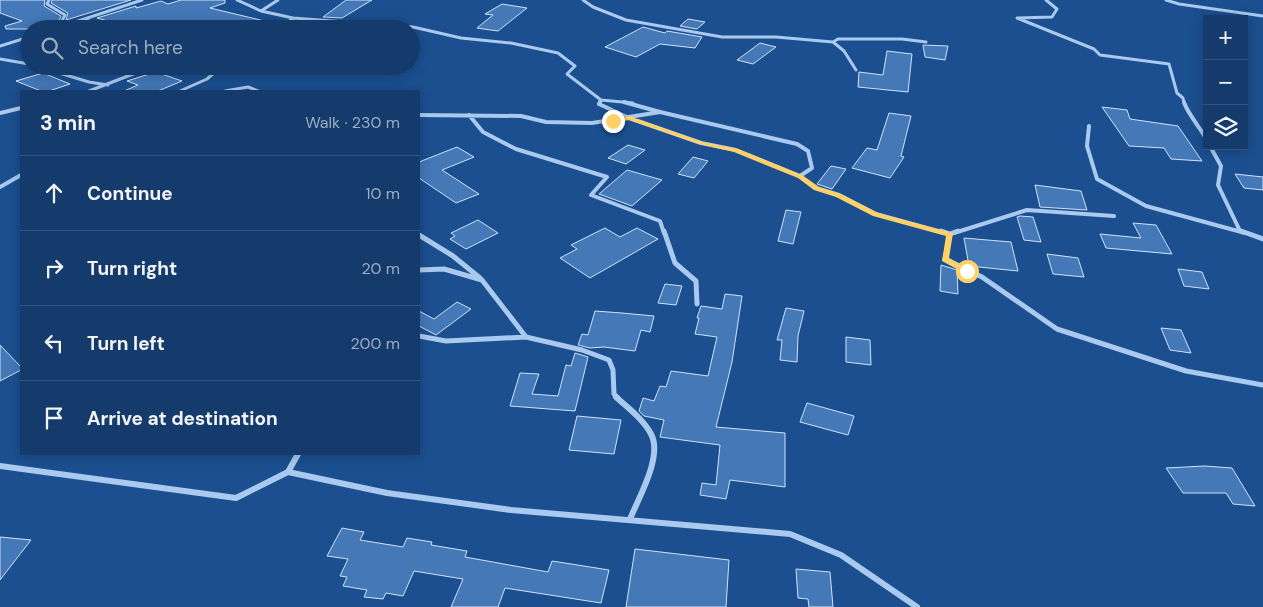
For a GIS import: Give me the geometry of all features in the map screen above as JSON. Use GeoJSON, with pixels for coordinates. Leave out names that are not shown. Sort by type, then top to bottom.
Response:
{"type":"FeatureCollection","features":[{"type":"Feature","properties":{"kind":"street"},"geometry":{"type":"LineString","coordinates":[[49,0],[47,4],[63,12],[65,15],[62,20]]}},
{"type":"Feature","properties":{"kind":"street"},"geometry":{"type":"LineString","coordinates":[[84,20],[142,0]]}},
{"type":"Feature","properties":{"kind":"street"},"geometry":{"type":"LineString","coordinates":[[237,0],[261,11],[293,18],[320,20]]}},
{"type":"Feature","properties":{"kind":"street"},"geometry":{"type":"LineString","coordinates":[[261,11],[278,0]]}},
{"type":"Feature","properties":{"kind":"street"},"geometry":{"type":"LineString","coordinates":[[583,0],[593,7],[626,20],[722,37],[776,37],[832,42],[843,48],[848,60],[856,70]]}},
{"type":"Feature","properties":{"kind":"street"},"geometry":{"type":"LineString","coordinates":[[1046,0],[1057,9],[1052,17],[1018,18],[1094,49],[1100,55],[1168,64],[1168,69],[1177,84],[1177,93],[1183,98],[1185,108],[1203,133]]}},
{"type":"Feature","properties":{"kind":"street"},"geometry":{"type":"LineString","coordinates":[[1166,0],[1179,4],[1263,16]]}},
{"type":"Feature","properties":{"kind":"street"},"geometry":{"type":"LineString","coordinates":[[420,29],[461,38],[511,43],[558,53],[575,66],[567,74],[602,100],[631,102],[660,112],[797,144],[808,152],[812,168],[800,176]]}},
{"type":"Feature","properties":{"kind":"street"},"geometry":{"type":"LineString","coordinates":[[832,42],[838,39],[902,39],[926,42]]}},
{"type":"Feature","properties":{"kind":"street"},"geometry":{"type":"LineString","coordinates":[[0,46],[20,40]]}},
{"type":"Feature","properties":{"kind":"street"},"geometry":{"type":"LineString","coordinates":[[0,59],[20,62]]}},
{"type":"Feature","properties":{"kind":"street"},"geometry":{"type":"LineString","coordinates":[[66,75],[108,85]]}},
{"type":"Feature","properties":{"kind":"street"},"geometry":{"type":"LineString","coordinates":[[92,90],[132,75]]}},
{"type":"Feature","properties":{"kind":"street"},"geometry":{"type":"LineString","coordinates":[[190,90],[212,75]]}},
{"type":"Feature","properties":{"kind":"street"},"geometry":{"type":"LineString","coordinates":[[182,90],[207,79]]}},
{"type":"Feature","properties":{"kind":"street"},"geometry":{"type":"LineString","coordinates":[[231,90],[248,87],[256,90]]}},
{"type":"Feature","properties":{"kind":"street"},"geometry":{"type":"LineString","coordinates":[[602,100],[599,104],[629,118],[701,143],[736,150],[800,176],[816,188],[839,195],[876,214],[950,234],[1027,210],[1114,216]]}},
{"type":"Feature","properties":{"kind":"street"},"geometry":{"type":"LineString","coordinates":[[0,113],[20,108]]}},
{"type":"Feature","properties":{"kind":"street"},"geometry":{"type":"LineString","coordinates":[[420,115],[521,116],[553,122],[592,123],[660,112]]}},
{"type":"Feature","properties":{"kind":"street"},"geometry":{"type":"LineString","coordinates":[[469,115],[483,132],[516,149],[607,177],[591,196],[660,220],[675,263],[696,281],[697,304]]}},
{"type":"Feature","properties":{"kind":"street"},"geometry":{"type":"LineString","coordinates":[[1089,126],[1087,146],[1096,179],[1146,206],[1263,239]]}},
{"type":"Feature","properties":{"kind":"street"},"geometry":{"type":"LineString","coordinates":[[1212,150],[1221,166],[1218,185],[1240,231]]}},
{"type":"Feature","properties":{"kind":"street"},"geometry":{"type":"LineString","coordinates":[[0,187],[20,176]]}},
{"type":"Feature","properties":{"kind":"street"},"geometry":{"type":"LineString","coordinates":[[950,234],[945,259],[982,277],[1057,329],[1186,372],[1263,385]]}},
{"type":"Feature","properties":{"kind":"street"},"geometry":{"type":"LineString","coordinates":[[420,236],[452,256],[482,280],[526,337]]}},
{"type":"Feature","properties":{"kind":"street"},"geometry":{"type":"LineString","coordinates":[[420,270],[444,268],[482,280]]}},
{"type":"Feature","properties":{"kind":"street"},"geometry":{"type":"LineString","coordinates":[[420,336],[446,341],[526,337],[602,356],[612,365],[614,394],[649,432],[654,441],[655,456],[630,519]]}},
{"type":"Feature","properties":{"kind":"street"},"geometry":{"type":"LineString","coordinates":[[0,466],[236,498],[288,472],[297,455]]}},
{"type":"Feature","properties":{"kind":"street"},"geometry":{"type":"LineString","coordinates":[[288,472],[387,493],[492,508],[790,534],[829,548],[861,565],[917,607]]}},
{"type":"Feature","properties":{"kind":"building"},"geometry":{"type":"Polygon","coordinates":[[[0,0],[45,0],[44,6],[61,16],[59,20],[20,20],[0,13],[0,0]]]}},
{"type":"Feature","properties":{"kind":"building"},"geometry":{"type":"Polygon","coordinates":[[[52,0],[131,0],[66,20],[68,13],[51,3],[52,0]]]}},
{"type":"Feature","properties":{"kind":"building"},"geometry":{"type":"Polygon","coordinates":[[[181,0],[225,0],[225,3],[210,8],[260,20],[104,20],[97,18],[136,6],[136,8],[161,1],[168,4],[181,0]]]}},
{"type":"Feature","properties":{"kind":"building"},"geometry":{"type":"Polygon","coordinates":[[[346,0],[372,0],[342,18],[323,17],[346,0]]]}},
{"type":"Feature","properties":{"kind":"building"},"geometry":{"type":"Polygon","coordinates":[[[502,4],[527,8],[498,31],[477,28],[493,15],[485,14],[502,4]]]}},
{"type":"Feature","properties":{"kind":"building"},"geometry":{"type":"Polygon","coordinates":[[[688,19],[705,22],[697,29],[680,26],[688,19]]]}},
{"type":"Feature","properties":{"kind":"building"},"geometry":{"type":"Polygon","coordinates":[[[20,22],[20,29],[6,29],[5,26],[20,22]]]}},
{"type":"Feature","properties":{"kind":"building"},"geometry":{"type":"Polygon","coordinates":[[[643,27],[665,33],[667,31],[702,37],[695,48],[660,44],[636,57],[605,47],[643,27]]]}},
{"type":"Feature","properties":{"kind":"building"},"geometry":{"type":"Polygon","coordinates":[[[760,43],[776,47],[753,64],[737,60],[760,43]]]}},
{"type":"Feature","properties":{"kind":"building"},"geometry":{"type":"Polygon","coordinates":[[[923,45],[948,46],[945,60],[925,57],[923,45]]]}},
{"type":"Feature","properties":{"kind":"building"},"geometry":{"type":"Polygon","coordinates":[[[887,51],[912,54],[908,92],[858,87],[859,72],[883,75],[887,51]]]}},
{"type":"Feature","properties":{"kind":"building"},"geometry":{"type":"Polygon","coordinates":[[[36,75],[48,75],[70,84],[52,90],[38,90],[16,81],[36,75]]]}},
{"type":"Feature","properties":{"kind":"building"},"geometry":{"type":"Polygon","coordinates":[[[146,75],[165,75],[182,81],[160,90],[126,90],[138,85],[127,81],[146,75]]]}},
{"type":"Feature","properties":{"kind":"building"},"geometry":{"type":"Polygon","coordinates":[[[1102,107],[1127,110],[1130,119],[1178,126],[1202,161],[1171,159],[1164,148],[1129,146],[1102,107]]]}},
{"type":"Feature","properties":{"kind":"building"},"geometry":{"type":"Polygon","coordinates":[[[889,113],[911,116],[901,156],[904,157],[890,178],[852,168],[867,148],[877,150],[889,113]]]}},
{"type":"Feature","properties":{"kind":"building"},"geometry":{"type":"Polygon","coordinates":[[[628,145],[645,150],[626,164],[608,158],[628,145]]]}},
{"type":"Feature","properties":{"kind":"building"},"geometry":{"type":"Polygon","coordinates":[[[457,147],[474,157],[442,170],[479,194],[456,203],[420,179],[420,162],[457,147]]]}},
{"type":"Feature","properties":{"kind":"building"},"geometry":{"type":"Polygon","coordinates":[[[693,157],[708,161],[694,178],[678,174],[693,157]]]}},
{"type":"Feature","properties":{"kind":"building"},"geometry":{"type":"Polygon","coordinates":[[[831,166],[846,169],[832,189],[817,184],[831,166]]]}},
{"type":"Feature","properties":{"kind":"building"},"geometry":{"type":"Polygon","coordinates":[[[627,170],[662,180],[632,206],[599,194],[627,170]]]}},
{"type":"Feature","properties":{"kind":"building"},"geometry":{"type":"Polygon","coordinates":[[[1235,174],[1263,177],[1263,190],[1244,188],[1235,174]]]}},
{"type":"Feature","properties":{"kind":"building"},"geometry":{"type":"Polygon","coordinates":[[[1035,185],[1081,191],[1087,210],[1040,207],[1035,185]]]}},
{"type":"Feature","properties":{"kind":"building"},"geometry":{"type":"Polygon","coordinates":[[[786,210],[801,212],[793,244],[778,241],[786,210]]]}},
{"type":"Feature","properties":{"kind":"building"},"geometry":{"type":"Polygon","coordinates":[[[1017,217],[1033,217],[1041,242],[1024,240],[1017,217]]]}},
{"type":"Feature","properties":{"kind":"building"},"geometry":{"type":"Polygon","coordinates":[[[478,220],[498,233],[466,249],[450,239],[455,236],[451,233],[478,220]]]}},
{"type":"Feature","properties":{"kind":"building"},"geometry":{"type":"Polygon","coordinates":[[[1133,223],[1156,225],[1172,254],[1106,248],[1100,234],[1141,238],[1133,223]]]}},
{"type":"Feature","properties":{"kind":"building"},"geometry":{"type":"Polygon","coordinates":[[[605,228],[620,237],[637,228],[658,239],[590,278],[560,258],[577,249],[571,245],[605,228]]]}},
{"type":"Feature","properties":{"kind":"building"},"geometry":{"type":"Polygon","coordinates":[[[964,238],[1011,242],[1018,271],[969,266],[964,238]]]}},
{"type":"Feature","properties":{"kind":"building"},"geometry":{"type":"Polygon","coordinates":[[[1047,254],[1078,258],[1084,277],[1053,274],[1047,254]]]}},
{"type":"Feature","properties":{"kind":"building"},"geometry":{"type":"Polygon","coordinates":[[[941,265],[957,270],[958,294],[940,291],[941,265]]]}},
{"type":"Feature","properties":{"kind":"building"},"geometry":{"type":"Polygon","coordinates":[[[1178,269],[1202,272],[1209,289],[1184,286],[1178,269]]]}},
{"type":"Feature","properties":{"kind":"building"},"geometry":{"type":"Polygon","coordinates":[[[665,284],[682,286],[676,305],[658,303],[665,284]]]}},
{"type":"Feature","properties":{"kind":"building"},"geometry":{"type":"Polygon","coordinates":[[[725,294],[742,296],[732,362],[716,427],[785,433],[785,487],[730,480],[726,499],[700,495],[702,483],[716,485],[720,445],[660,437],[664,420],[644,416],[639,411],[643,398],[654,401],[660,386],[666,387],[671,371],[708,376],[717,337],[695,334],[699,318],[697,318],[701,306],[722,309],[725,294]]]}},
{"type":"Feature","properties":{"kind":"building"},"geometry":{"type":"Polygon","coordinates":[[[457,302],[471,309],[436,335],[420,327],[420,312],[434,319],[457,302]]]}},
{"type":"Feature","properties":{"kind":"building"},"geometry":{"type":"Polygon","coordinates":[[[786,308],[804,311],[798,336],[797,362],[780,360],[782,340],[777,340],[786,308]]]}},
{"type":"Feature","properties":{"kind":"building"},"geometry":{"type":"Polygon","coordinates":[[[595,311],[654,316],[650,332],[641,330],[635,351],[604,347],[590,348],[578,345],[582,334],[588,335],[595,311]]]}},
{"type":"Feature","properties":{"kind":"building"},"geometry":{"type":"Polygon","coordinates":[[[1161,328],[1181,330],[1191,353],[1170,350],[1161,328]]]}},
{"type":"Feature","properties":{"kind":"building"},"geometry":{"type":"Polygon","coordinates":[[[846,337],[870,340],[871,365],[846,362],[846,337]]]}},
{"type":"Feature","properties":{"kind":"building"},"geometry":{"type":"Polygon","coordinates":[[[0,345],[20,366],[20,371],[0,381],[0,345]]]}},
{"type":"Feature","properties":{"kind":"building"},"geometry":{"type":"Polygon","coordinates":[[[575,353],[588,357],[575,411],[510,406],[520,373],[539,374],[532,394],[558,396],[566,365],[571,366],[575,353]]]}},
{"type":"Feature","properties":{"kind":"building"},"geometry":{"type":"Polygon","coordinates":[[[807,403],[854,416],[848,435],[800,422],[807,403]]]}},
{"type":"Feature","properties":{"kind":"building"},"geometry":{"type":"Polygon","coordinates":[[[577,416],[621,420],[614,454],[569,450],[577,416]]]}},
{"type":"Feature","properties":{"kind":"building"},"geometry":{"type":"Polygon","coordinates":[[[1205,466],[1232,468],[1255,506],[1233,504],[1226,493],[1183,493],[1166,468],[1205,466]]]}},
{"type":"Feature","properties":{"kind":"building"},"geometry":{"type":"Polygon","coordinates":[[[342,528],[364,532],[360,540],[403,547],[407,538],[432,542],[431,545],[467,551],[465,557],[548,572],[552,561],[609,570],[601,603],[505,588],[498,607],[451,607],[463,579],[414,571],[403,596],[386,593],[383,599],[364,597],[367,590],[343,586],[347,577],[340,576],[348,559],[327,556],[342,528]]]}},
{"type":"Feature","properties":{"kind":"building"},"geometry":{"type":"Polygon","coordinates":[[[0,537],[31,540],[0,580],[0,537]]]}},
{"type":"Feature","properties":{"kind":"building"},"geometry":{"type":"Polygon","coordinates":[[[635,549],[729,560],[726,607],[626,607],[635,549]]]}},
{"type":"Feature","properties":{"kind":"building"},"geometry":{"type":"Polygon","coordinates":[[[796,569],[830,572],[833,607],[809,607],[808,599],[798,598],[796,569]]]}},
{"type":"Feature","properties":{"kind":"route"},"geometry":{"type":"LineString","coordinates":[[613,121],[629,118],[701,143],[736,150],[800,176],[816,188],[839,195],[876,214],[950,234],[945,259],[967,271]]}}]}
